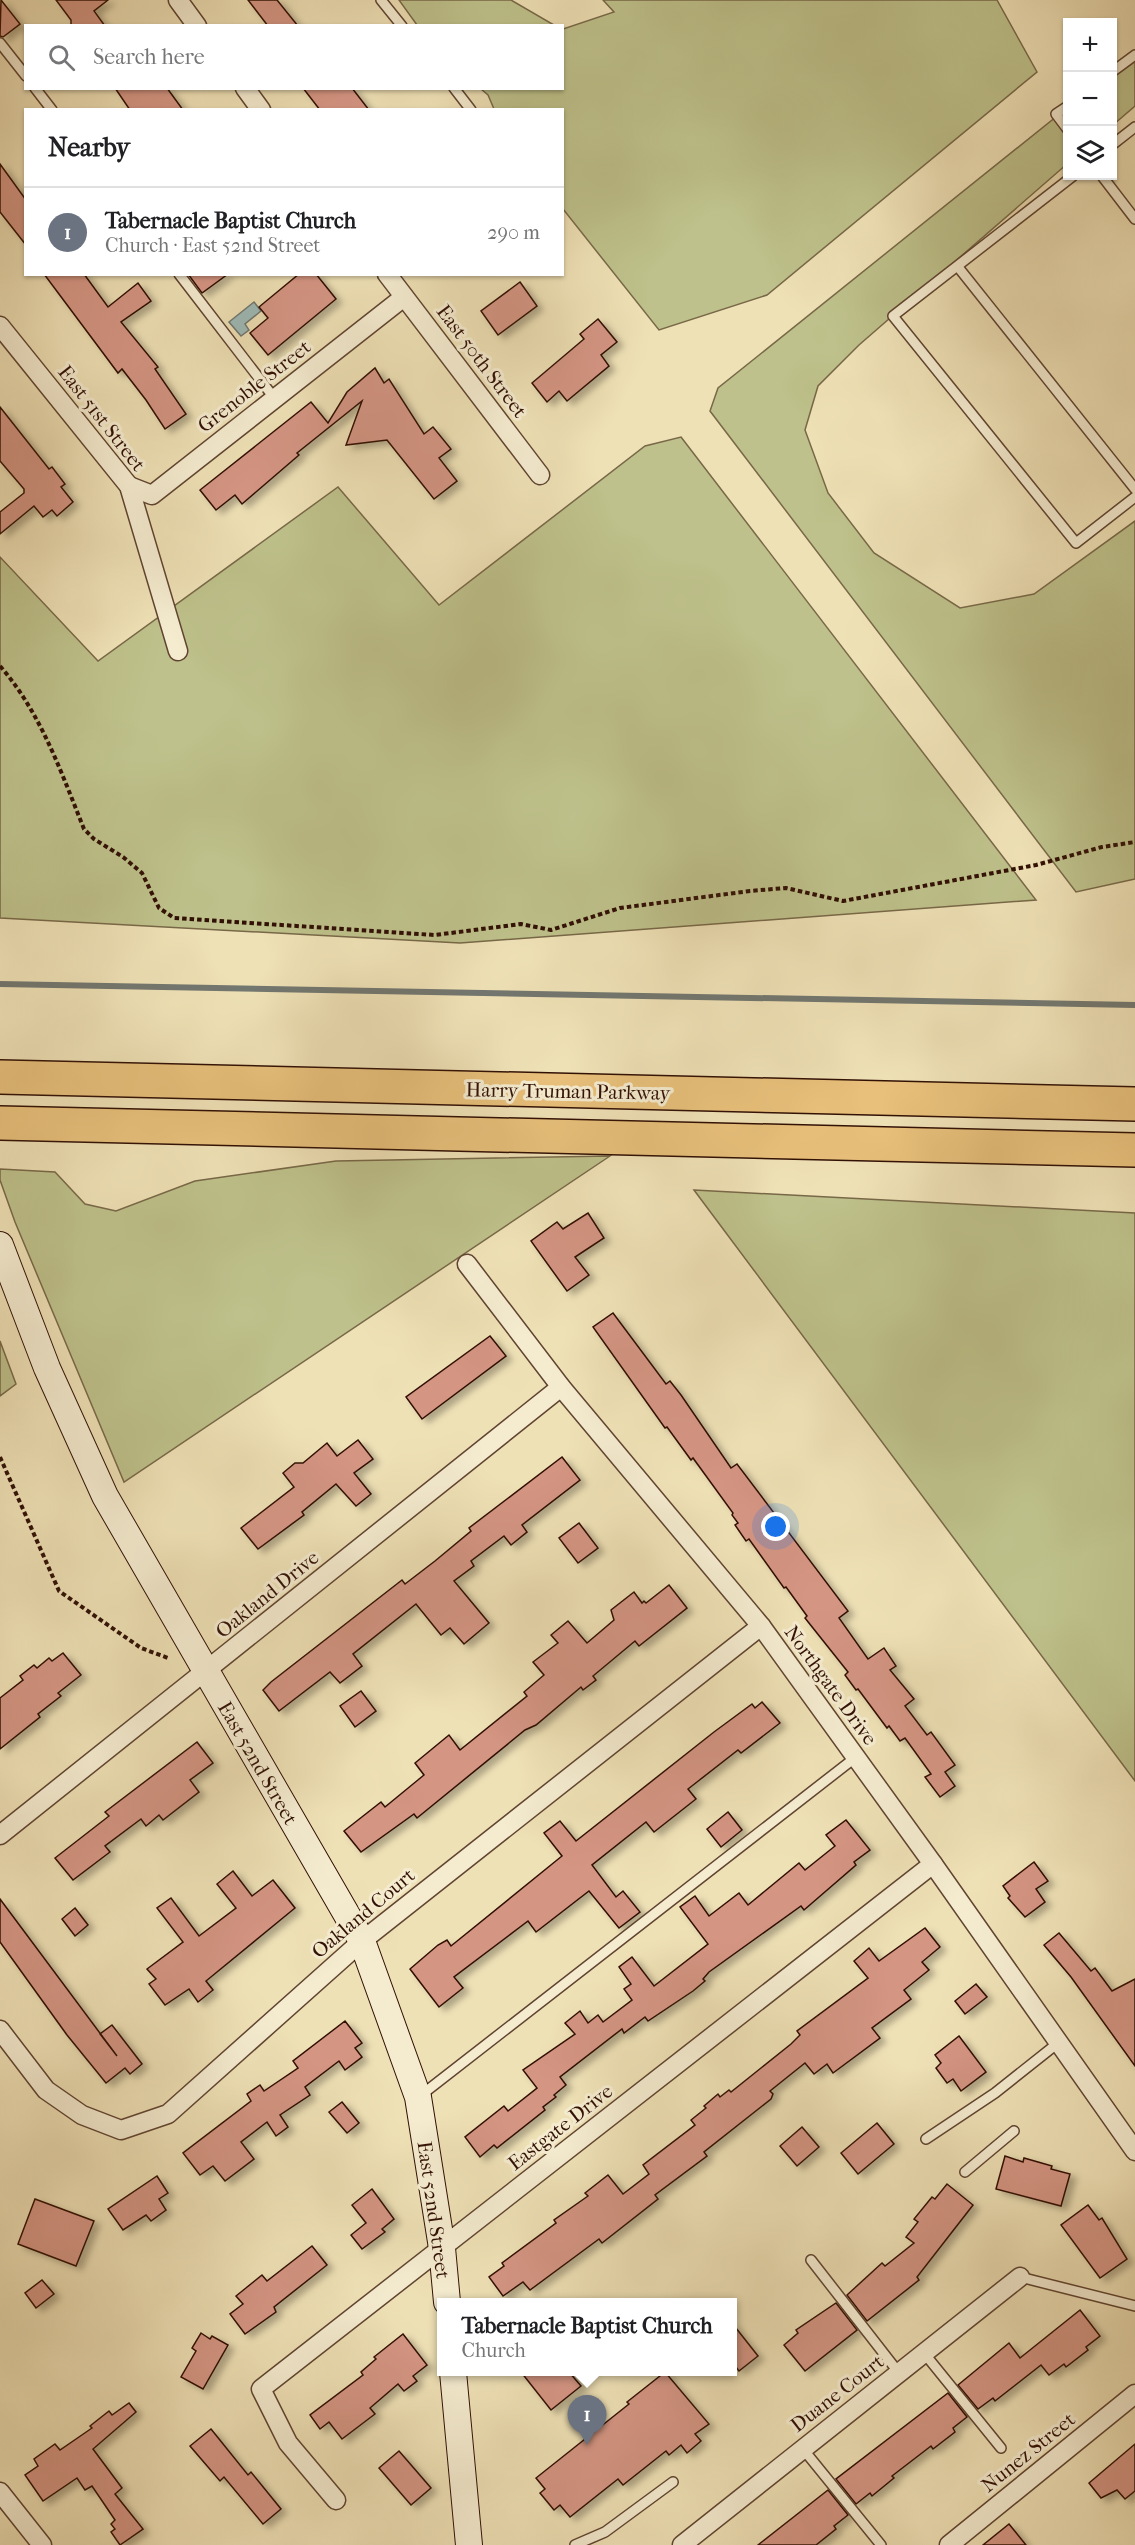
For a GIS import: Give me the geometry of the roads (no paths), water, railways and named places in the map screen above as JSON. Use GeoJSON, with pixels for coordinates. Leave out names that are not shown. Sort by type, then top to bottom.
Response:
{"type":"FeatureCollection","features":[{"type":"Feature","properties":{"kind":"highway","name":"Harry Truman Parkway"},"geometry":{"type":"LineString","coordinates":[[0,1077],[1135,1104]]}},
{"type":"Feature","properties":{"kind":"highway"},"geometry":{"type":"LineString","coordinates":[[470,1088],[1135,1083]]}},
{"type":"Feature","properties":{"kind":"highway"},"geometry":{"type":"LineString","coordinates":[[0,1123],[1135,1150]]}},
{"type":"Feature","properties":{"kind":"main road","name":"East 52nd Street"},"geometry":{"type":"LineString","coordinates":[[0,1245],[47,1368],[105,1496],[362,1941],[418,2097],[442,2248],[447,2298]]}},
{"type":"Feature","properties":{"kind":"main road"},"geometry":{"type":"LineString","coordinates":[[453,2376],[469,2545]]}},
{"type":"Feature","properties":{"kind":"street"},"geometry":{"type":"LineString","coordinates":[[178,0],[196,24]]}},
{"type":"Feature","properties":{"kind":"street"},"geometry":{"type":"LineString","coordinates":[[246,90],[260,108]]}},
{"type":"Feature","properties":{"kind":"street","name":"East 50th Street"},"geometry":{"type":"LineString","coordinates":[[388,276],[540,475]]}},
{"type":"Feature","properties":{"kind":"street","name":"Grenoble Street"},"geometry":{"type":"LineString","coordinates":[[129,486],[152,495],[404,297]]}},
{"type":"Feature","properties":{"kind":"street","name":"East 51st Street"},"geometry":{"type":"LineString","coordinates":[[0,326],[129,486],[178,651]]}},
{"type":"Feature","properties":{"kind":"street","name":"Northgate Drive"},"geometry":{"type":"LineString","coordinates":[[467,1264],[561,1387],[760,1626],[933,1864],[1135,2151]]}},
{"type":"Feature","properties":{"kind":"street","name":"Oakland Drive"},"geometry":{"type":"LineString","coordinates":[[0,1835],[561,1387]]}},
{"type":"Feature","properties":{"kind":"street","name":"Oakland Court"},"geometry":{"type":"LineString","coordinates":[[0,2030],[46,2090],[82,2115],[120,2130],[168,2114],[362,1941],[760,1626]]}},
{"type":"Feature","properties":{"kind":"street","name":"Eastgate Drive"},"geometry":{"type":"LineString","coordinates":[[336,2500],[288,2443],[261,2389],[933,1864]]}},
{"type":"Feature","properties":{"kind":"street","name":"Duane Court"},"geometry":{"type":"LineString","coordinates":[[682,2545],[1020,2277]]}},
{"type":"Feature","properties":{"kind":"street","name":"Nunez Street"},"geometry":{"type":"LineString","coordinates":[[949,2545],[1135,2394]]}},
{"type":"Feature","properties":{"kind":"street"},"geometry":{"type":"LineString","coordinates":[[0,2492],[42,2545]]}},
{"type":"Feature","properties":{"kind":"lane"},"geometry":{"type":"LineString","coordinates":[[381,0],[400,24]]}},
{"type":"Feature","properties":{"kind":"lane"},"geometry":{"type":"LineString","coordinates":[[0,43],[24,73]]}},
{"type":"Feature","properties":{"kind":"lane"},"geometry":{"type":"LineString","coordinates":[[1117,69],[1135,55]]}},
{"type":"Feature","properties":{"kind":"lane"},"geometry":{"type":"LineString","coordinates":[[37,90],[50,108]]}},
{"type":"Feature","properties":{"kind":"lane"},"geometry":{"type":"LineString","coordinates":[[456,90],[469,108]]}},
{"type":"Feature","properties":{"kind":"lane"},"geometry":{"type":"LineString","coordinates":[[1063,109],[1056,114],[1063,123]]}},
{"type":"Feature","properties":{"kind":"lane"},"geometry":{"type":"LineString","coordinates":[[1117,142],[1135,127]]}},
{"type":"Feature","properties":{"kind":"lane"},"geometry":{"type":"LineString","coordinates":[[1068,180],[893,316],[1076,543],[1135,497]]}},
{"type":"Feature","properties":{"kind":"lane"},"geometry":{"type":"LineString","coordinates":[[1105,180],[1135,219]]}},
{"type":"Feature","properties":{"kind":"lane"},"geometry":{"type":"LineString","coordinates":[[958,267],[1135,489]]}},
{"type":"Feature","properties":{"kind":"lane"},"geometry":{"type":"LineString","coordinates":[[181,276],[275,399]]}},
{"type":"Feature","properties":{"kind":"lane"},"geometry":{"type":"LineString","coordinates":[[418,2097],[856,1757]]}},
{"type":"Feature","properties":{"kind":"lane"},"geometry":{"type":"LineString","coordinates":[[926,2139],[995,2093],[1058,2043]]}},
{"type":"Feature","properties":{"kind":"lane"},"geometry":{"type":"LineString","coordinates":[[965,2172],[1014,2131]]}},
{"type":"Feature","properties":{"kind":"lane"},"geometry":{"type":"LineString","coordinates":[[811,2260],[898,2373]]}},
{"type":"Feature","properties":{"kind":"lane"},"geometry":{"type":"LineString","coordinates":[[1020,2277],[1135,2306]]}},
{"type":"Feature","properties":{"kind":"lane"},"geometry":{"type":"LineString","coordinates":[[924,2353],[1001,2448]]}},
{"type":"Feature","properties":{"kind":"lane"},"geometry":{"type":"LineString","coordinates":[[803,2449],[880,2545]]}},
{"type":"Feature","properties":{"kind":"lane"},"geometry":{"type":"LineString","coordinates":[[575,2545],[605,2532],[673,2482]]}},
{"type":"Feature","properties":{"kind":"water"},"geometry":{"type":"Polygon","coordinates":[[[254,302],[261,311],[245,324],[249,330],[241,336],[229,322],[254,302]]]}},
{"type":"Feature","properties":{"kind":"waterway"},"geometry":{"type":"LineString","coordinates":[[0,984],[1135,1005]]}},
{"type":"Feature","properties":{"kind":"place","name":"Tabernacle Baptist Church"},"geometry":{"type":"Point","coordinates":[587,2445]}}]}
